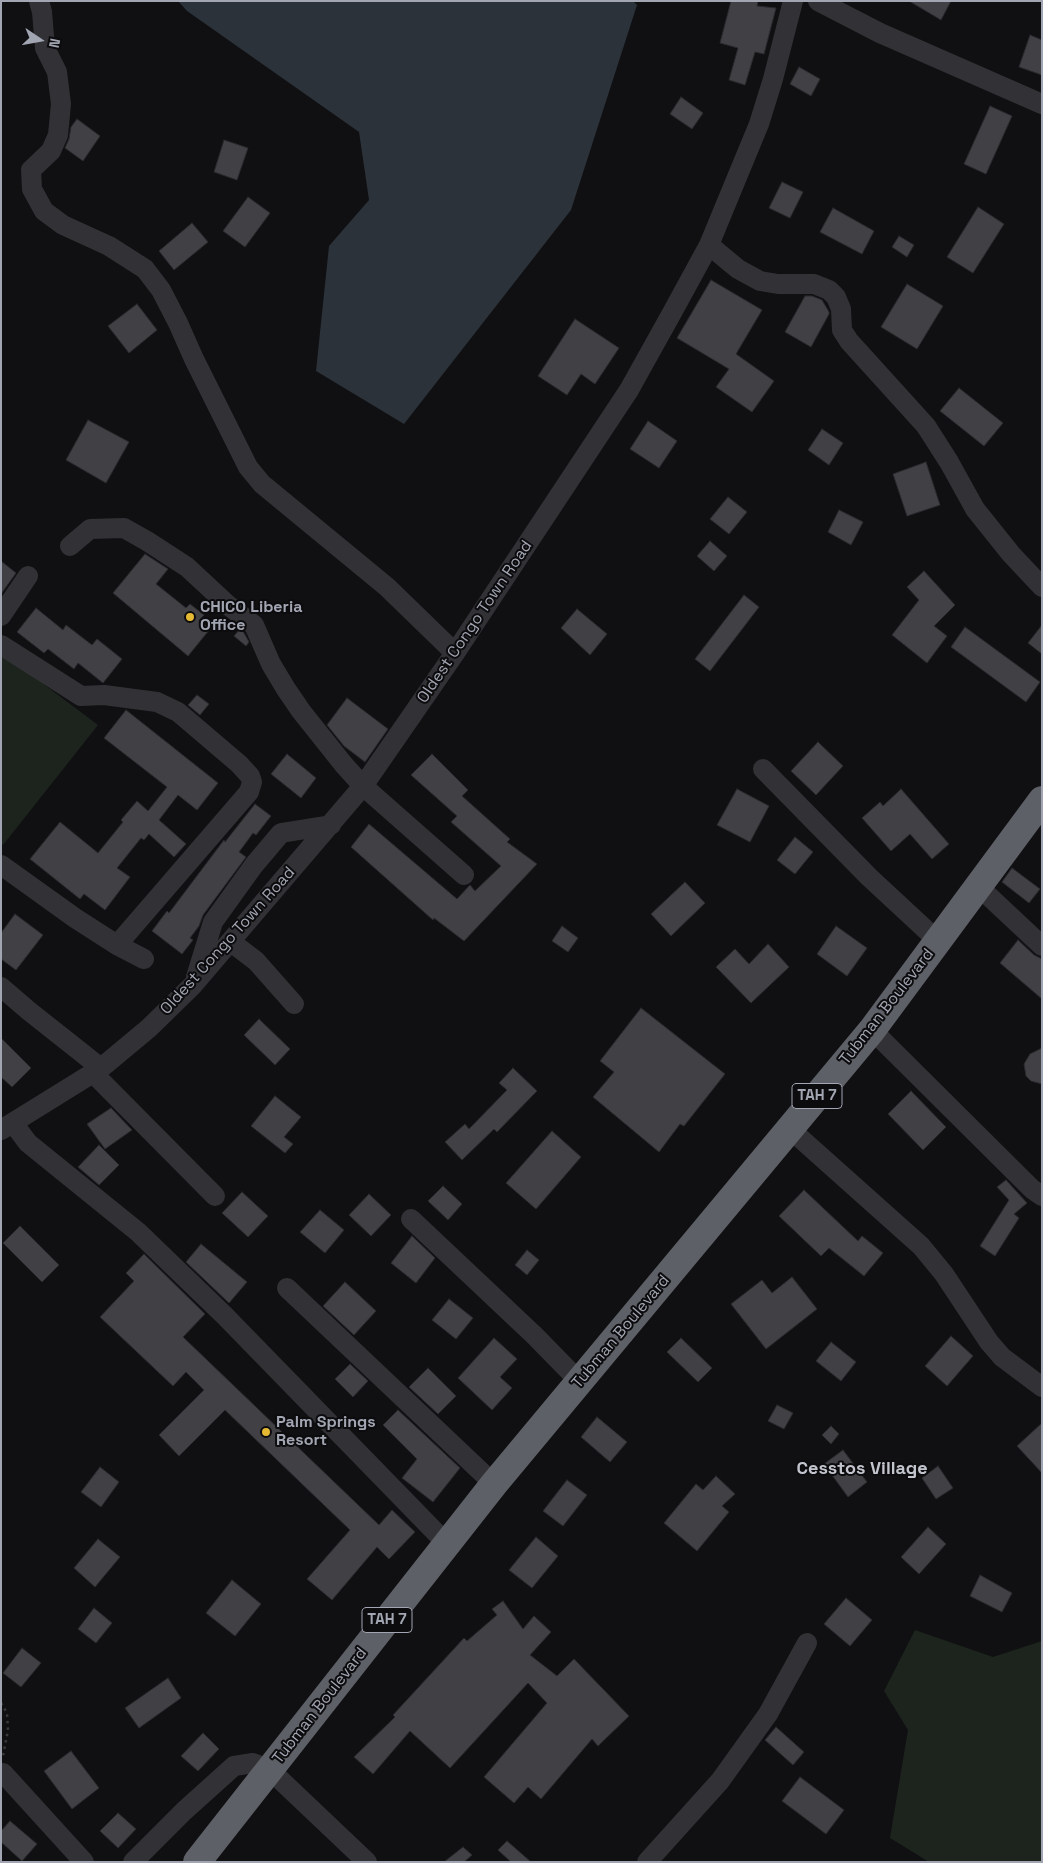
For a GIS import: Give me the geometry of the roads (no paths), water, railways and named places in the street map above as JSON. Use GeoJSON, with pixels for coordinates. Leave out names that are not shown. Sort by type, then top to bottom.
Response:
{"type":"FeatureCollection","features":[{"type":"Feature","properties":{"kind":"highway","name":"Tubman Boulevard"},"geometry":{"type":"LineString","coordinates":[[196,1862],[494,1484],[872,1030],[1042,800]]}},
{"type":"Feature","properties":{"kind":"street"},"geometry":{"type":"LineString","coordinates":[[39,1],[42,12],[45,48],[57,72],[62,104],[58,135],[51,151],[31,170],[32,189],[44,211],[63,225],[109,246],[145,270],[161,290],[248,467],[262,484],[387,587],[455,653]]}},
{"type":"Feature","properties":{"kind":"street","name":"Oldest Congo Town Road"},"geometry":{"type":"LineString","coordinates":[[7,1126],[97,1070],[149,1028],[193,985],[363,786],[455,653],[629,390],[709,245],[758,124],[773,79],[793,1]]}},
{"type":"Feature","properties":{"kind":"street"},"geometry":{"type":"LineString","coordinates":[[818,1],[880,33],[1042,104]]}},
{"type":"Feature","properties":{"kind":"street"},"geometry":{"type":"LineString","coordinates":[[709,245],[738,269],[760,281],[778,284],[814,284],[829,290],[836,297],[841,309],[842,330],[849,341],[926,426],[975,509],[1011,554],[1042,588]]}},
{"type":"Feature","properties":{"kind":"street"},"geometry":{"type":"LineString","coordinates":[[70,546],[90,529],[124,528],[187,568],[229,606],[254,625],[271,664],[301,711],[344,765],[363,786],[464,875]]}},
{"type":"Feature","properties":{"kind":"street"},"geometry":{"type":"LineString","coordinates":[[1,616],[28,576]]}},
{"type":"Feature","properties":{"kind":"street"},"geometry":{"type":"LineString","coordinates":[[1,644],[81,696],[104,695],[157,702],[178,712],[239,764],[250,776],[252,782],[250,792],[116,945]]}},
{"type":"Feature","properties":{"kind":"street"},"geometry":{"type":"LineString","coordinates":[[763,769],[869,878],[938,941]]}},
{"type":"Feature","properties":{"kind":"street"},"geometry":{"type":"LineString","coordinates":[[193,985],[213,922],[254,865],[276,839],[282,833],[331,825]]}},
{"type":"Feature","properties":{"kind":"street"},"geometry":{"type":"LineString","coordinates":[[1,865],[74,918],[116,945],[144,959]]}},
{"type":"Feature","properties":{"kind":"street"},"geometry":{"type":"LineString","coordinates":[[978,886],[1042,946]]}},
{"type":"Feature","properties":{"kind":"street"},"geometry":{"type":"LineString","coordinates":[[231,942],[256,961],[294,1004]]}},
{"type":"Feature","properties":{"kind":"street"},"geometry":{"type":"LineString","coordinates":[[1,986],[97,1070],[215,1196]]}},
{"type":"Feature","properties":{"kind":"street"},"geometry":{"type":"LineString","coordinates":[[872,1030],[1032,1189],[1042,1196]]}},
{"type":"Feature","properties":{"kind":"street"},"geometry":{"type":"LineString","coordinates":[[7,1126],[138,1232],[225,1316],[447,1544]]}},
{"type":"Feature","properties":{"kind":"street"},"geometry":{"type":"LineString","coordinates":[[790,1129],[921,1246],[944,1274],[989,1342],[1002,1357],[1042,1387]]}},
{"type":"Feature","properties":{"kind":"street"},"geometry":{"type":"LineString","coordinates":[[411,1218],[535,1336],[580,1382]]}},
{"type":"Feature","properties":{"kind":"street"},"geometry":{"type":"LineString","coordinates":[[287,1288],[494,1484]]}},
{"type":"Feature","properties":{"kind":"street"},"geometry":{"type":"LineString","coordinates":[[647,1862],[720,1781],[768,1714],[807,1643]]}},
{"type":"Feature","properties":{"kind":"street"},"geometry":{"type":"LineString","coordinates":[[133,1862],[184,1810],[234,1766],[253,1763],[270,1769],[367,1862]]}},
{"type":"Feature","properties":{"kind":"street"},"geometry":{"type":"LineString","coordinates":[[3,1773],[76,1859]]}},
{"type":"Feature","properties":{"kind":"place","name":"CHICO Liberia Office"},"geometry":{"type":"Point","coordinates":[190,617]}},
{"type":"Feature","properties":{"kind":"place","name":"Palm Springs Resort"},"geometry":{"type":"Point","coordinates":[266,1432]}},
{"type":"Feature","properties":{"kind":"district","name":"Cesstos Village"},"geometry":{"type":"Point","coordinates":[862,1469]}}]}
